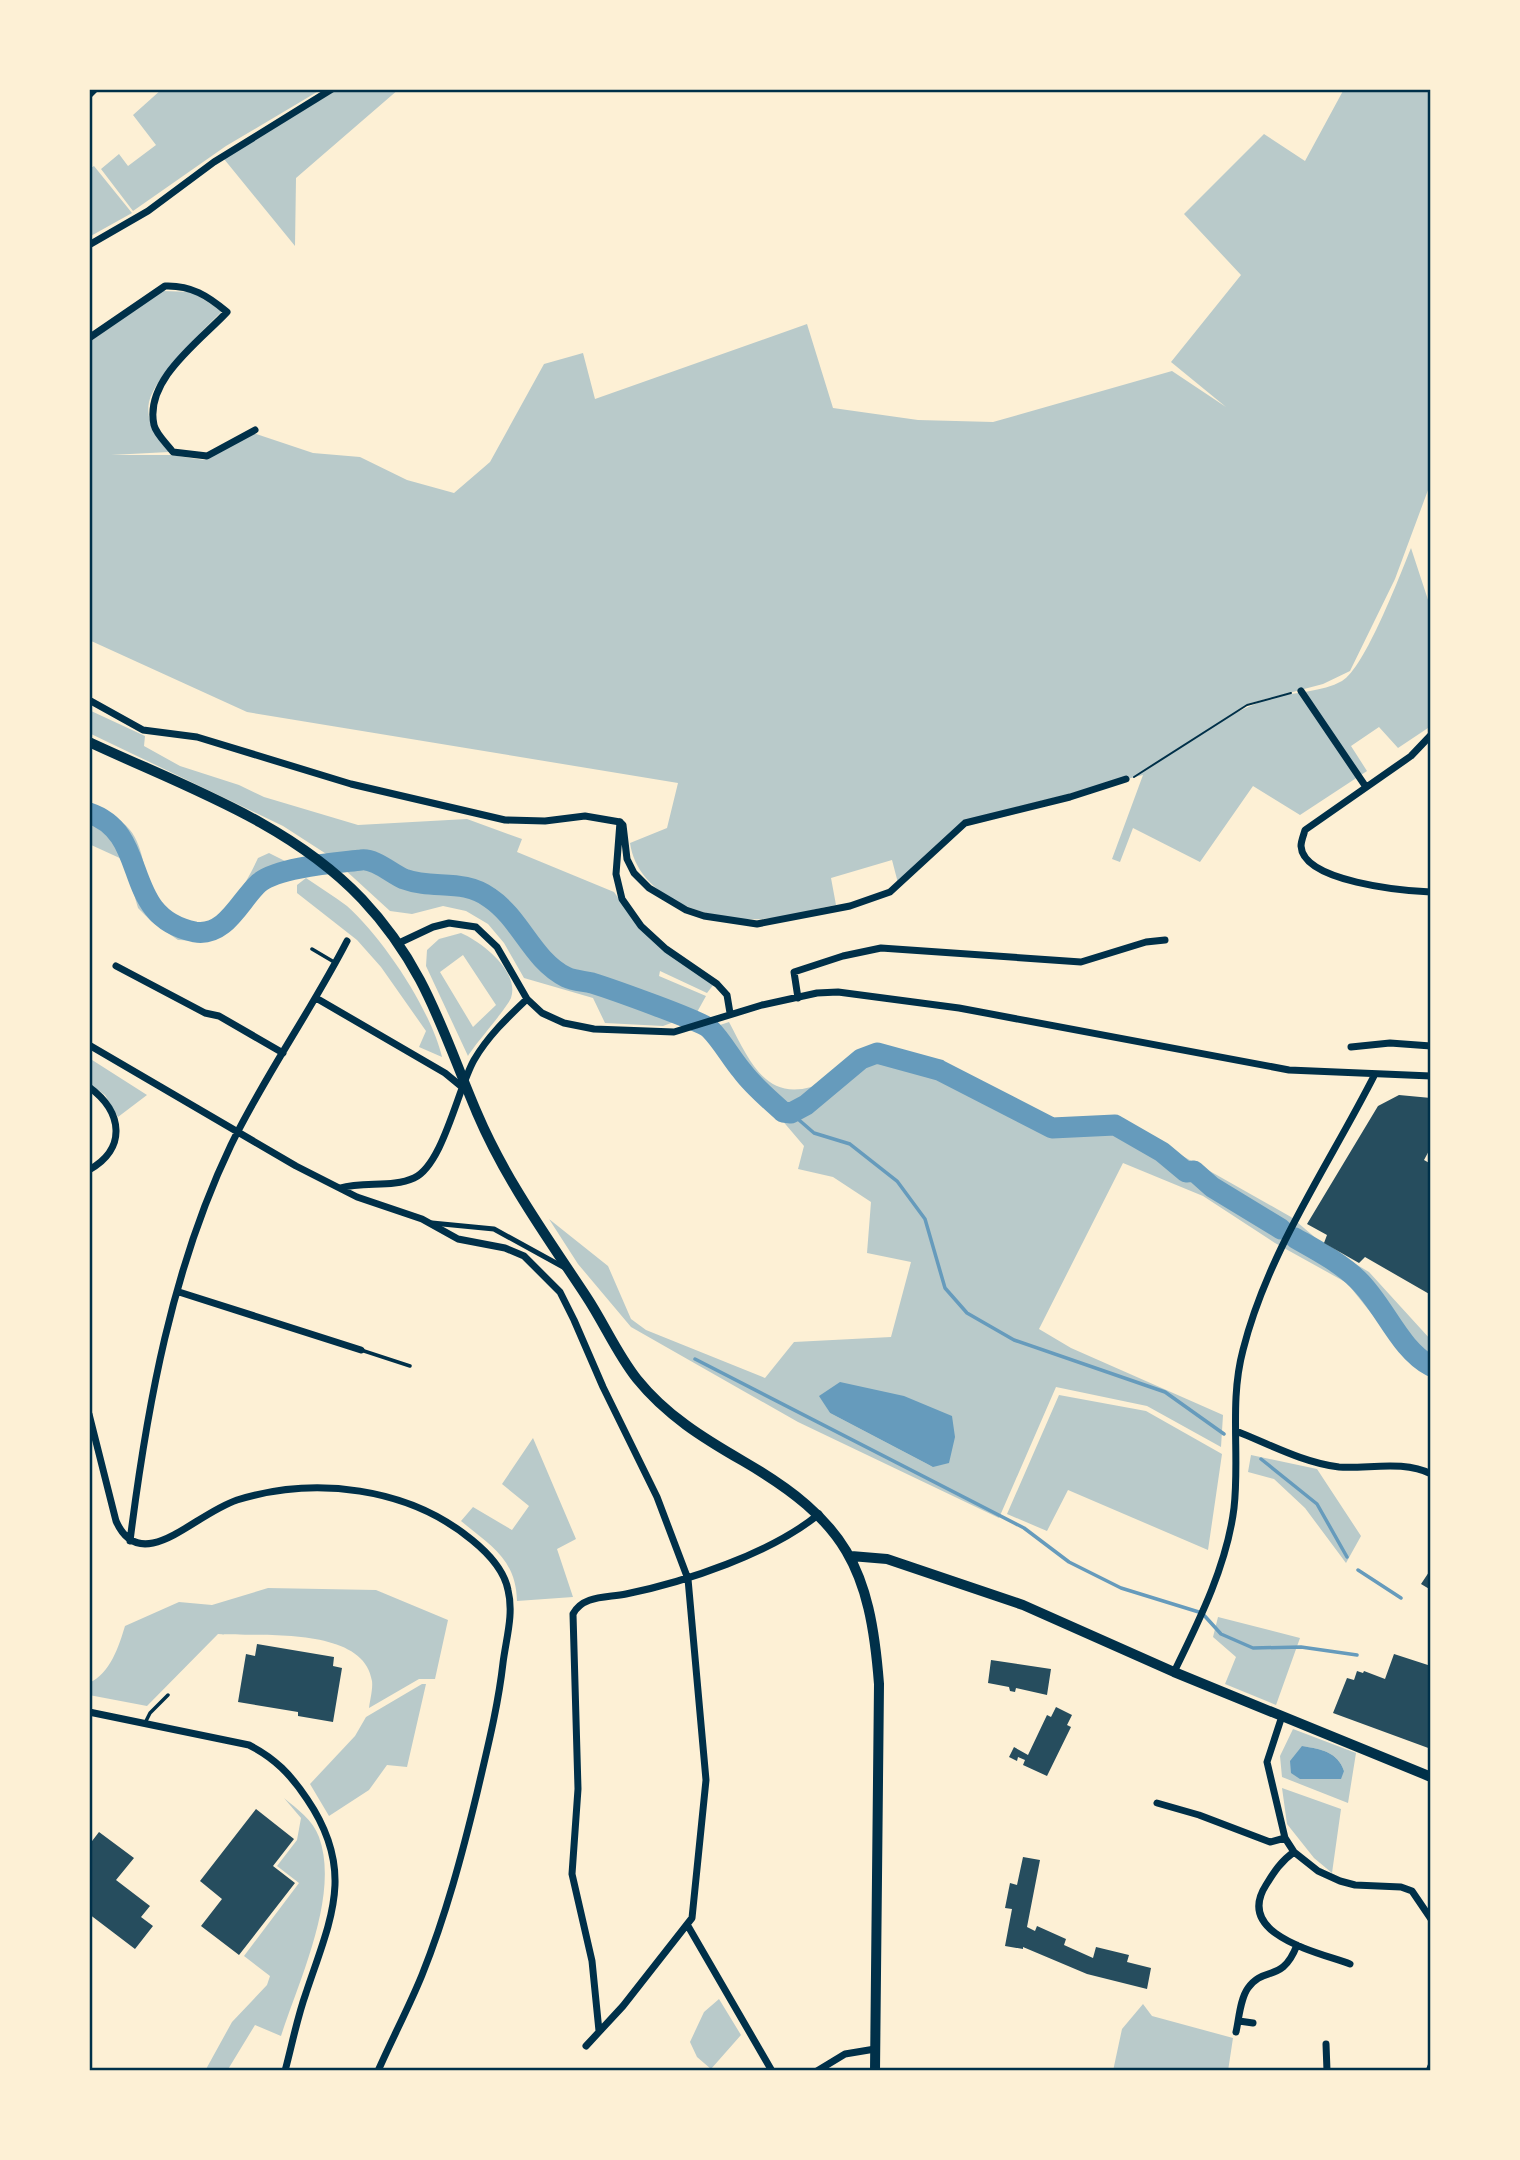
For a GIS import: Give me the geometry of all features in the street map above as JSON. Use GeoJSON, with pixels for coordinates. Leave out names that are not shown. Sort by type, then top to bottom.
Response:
{"type":"FeatureCollection","features":[{"type":"Feature","properties":{"kind":"main road"},"geometry":{"type":"LineString","coordinates":[[89,742],[281,833],[348,886],[399,943],[422,980],[478,1115],[539,1228],[634,1376],[656,1402],[709,1441],[796,1494],[820,1514],[851,1556],[875,1628],[879,1684],[875,2071]]}},
{"type":"Feature","properties":{"kind":"main road"},"geometry":{"type":"LineString","coordinates":[[851,1556],[887,1559],[1023,1605],[1174,1672],[1431,1777]]}},
{"type":"Feature","properties":{"kind":"street"},"geometry":{"type":"LineString","coordinates":[[89,95],[95,89]]}},
{"type":"Feature","properties":{"kind":"street"},"geometry":{"type":"LineString","coordinates":[[89,245],[148,211],[214,162],[332,89]]}},
{"type":"Feature","properties":{"kind":"street"},"geometry":{"type":"LineString","coordinates":[[89,338],[165,286],[177,285],[204,293],[227,312],[158,389],[152,406],[154,428],[173,452],[207,456],[255,430]]}},
{"type":"Feature","properties":{"kind":"street"},"geometry":{"type":"LineString","coordinates":[[1301,691],[1366,787]]}},
{"type":"Feature","properties":{"kind":"street"},"geometry":{"type":"LineString","coordinates":[[89,700],[143,730],[197,737],[351,784],[505,820],[545,821],[585,816],[620,821],[623,825],[627,859],[634,873],[649,888],[686,910],[704,916],[757,924],[850,906],[890,892],[965,823],[1070,797],[1126,779]]}},
{"type":"Feature","properties":{"kind":"street"},"geometry":{"type":"LineString","coordinates":[[1431,735],[1411,756],[1305,830],[1301,846],[1307,860],[1320,870],[1349,880],[1399,891],[1431,892]]}},
{"type":"Feature","properties":{"kind":"street"},"geometry":{"type":"LineString","coordinates":[[620,821],[616,874],[622,899],[641,926],[666,949],[717,984],[727,995],[730,1013]]}},
{"type":"Feature","properties":{"kind":"street"},"geometry":{"type":"LineString","coordinates":[[399,943],[433,927],[449,923],[476,927],[497,947],[527,999],[552,1019],[577,1026],[660,1034],[730,1013],[838,992],[959,1008],[1289,1070],[1431,1076]]}},
{"type":"Feature","properties":{"kind":"street"},"geometry":{"type":"LineString","coordinates":[[798,998],[794,972],[842,956],[881,948],[1081,962],[1146,942],[1165,940]]}},
{"type":"Feature","properties":{"kind":"street"},"geometry":{"type":"LineString","coordinates":[[130,1541],[154,1382],[203,1212],[239,1132],[347,941]]}},
{"type":"Feature","properties":{"kind":"street"},"geometry":{"type":"LineString","coordinates":[[116,966],[205,1013],[219,1016],[283,1053]]}},
{"type":"Feature","properties":{"kind":"street"},"geometry":{"type":"LineString","coordinates":[[316,998],[445,1073],[462,1087]]}},
{"type":"Feature","properties":{"kind":"street"},"geometry":{"type":"LineString","coordinates":[[340,1188],[356,1183],[404,1181],[424,1171],[431,1164],[462,1087],[489,1038],[527,999]]}},
{"type":"Feature","properties":{"kind":"street"},"geometry":{"type":"LineString","coordinates":[[1351,1047],[1390,1043],[1431,1046]]}},
{"type":"Feature","properties":{"kind":"street"},"geometry":{"type":"LineString","coordinates":[[89,1045],[239,1132],[373,1204],[429,1223],[458,1239],[517,1252],[531,1260],[560,1292],[657,1497],[688,1579],[706,1780],[692,1918],[586,2046]]}},
{"type":"Feature","properties":{"kind":"street"},"geometry":{"type":"LineString","coordinates":[[1174,1672],[1202,1613],[1234,1511],[1238,1367],[1258,1300],[1282,1246],[1375,1074]]}},
{"type":"Feature","properties":{"kind":"street"},"geometry":{"type":"LineString","coordinates":[[89,1087],[108,1108],[117,1132],[113,1151],[89,1170]]}},
{"type":"Feature","properties":{"kind":"street"},"geometry":{"type":"LineString","coordinates":[[429,1223],[495,1229],[568,1270]]}},
{"type":"Feature","properties":{"kind":"street"},"geometry":{"type":"LineString","coordinates":[[179,1292],[361,1350]]}},
{"type":"Feature","properties":{"kind":"street"},"geometry":{"type":"LineString","coordinates":[[89,1414],[116,1521],[130,1541]]}},
{"type":"Feature","properties":{"kind":"street"},"geometry":{"type":"LineString","coordinates":[[1236,1431],[1326,1464],[1404,1468],[1431,1474]]}},
{"type":"Feature","properties":{"kind":"street"},"geometry":{"type":"LineString","coordinates":[[130,1541],[155,1543],[213,1509],[274,1491],[301,1488],[344,1491],[403,1500],[430,1511],[479,1545],[505,1579],[510,1611],[500,1693],[462,1858],[424,1971],[378,2071]]}},
{"type":"Feature","properties":{"kind":"street"},"geometry":{"type":"LineString","coordinates":[[599,2031],[592,1961],[572,1874],[578,1789],[573,1614],[586,1600],[688,1579],[785,1536],[820,1514]]}},
{"type":"Feature","properties":{"kind":"street"},"geometry":{"type":"LineString","coordinates":[[89,1712],[229,1739],[266,1753],[291,1775],[330,1837],[336,1876],[335,1898],[285,2071]]}},
{"type":"Feature","properties":{"kind":"street"},"geometry":{"type":"LineString","coordinates":[[1282,1716],[1267,1762],[1285,1838],[1294,1852],[1318,1871],[1340,1881],[1363,1886],[1401,1886],[1412,1891],[1431,1919]]}},
{"type":"Feature","properties":{"kind":"street"},"geometry":{"type":"LineString","coordinates":[[1157,1803],[1270,1842],[1285,1838]]}},
{"type":"Feature","properties":{"kind":"street"},"geometry":{"type":"LineString","coordinates":[[1294,1852],[1281,1861],[1263,1890],[1258,1910],[1264,1926],[1297,1945],[1350,1964]]}},
{"type":"Feature","properties":{"kind":"street"},"geometry":{"type":"LineString","coordinates":[[688,1926],[772,2071]]}},
{"type":"Feature","properties":{"kind":"street"},"geometry":{"type":"LineString","coordinates":[[1236,2032],[1246,1990],[1254,1982],[1283,1970],[1290,1964],[1297,1945]]}},
{"type":"Feature","properties":{"kind":"street"},"geometry":{"type":"LineString","coordinates":[[1239,2021],[1253,2023]]}},
{"type":"Feature","properties":{"kind":"street"},"geometry":{"type":"LineString","coordinates":[[1326,2044],[1327,2071]]}},
{"type":"Feature","properties":{"kind":"street"},"geometry":{"type":"LineString","coordinates":[[817,2071],[845,2054],[874,2049]]}},
{"type":"Feature","properties":{"kind":"lane"},"geometry":{"type":"LineString","coordinates":[[312,949],[336,963]]}},
{"type":"Feature","properties":{"kind":"lane"},"geometry":{"type":"LineString","coordinates":[[361,1350],[410,1366]]}},
{"type":"Feature","properties":{"kind":"lane"},"geometry":{"type":"LineString","coordinates":[[145,1723],[149,1713],[168,1695]]}},
{"type":"Feature","properties":{"kind":"path"},"geometry":{"type":"LineString","coordinates":[[1126,779],[1247,705],[1301,691]]}},
{"type":"Feature","properties":{"kind":"shaded area"},"geometry":{"type":"Polygon","coordinates":[[[162,89],[322,89],[226,146],[133,211],[101,169],[119,154],[128,166],[156,145],[133,115],[162,89]]]}},
{"type":"Feature","properties":{"kind":"shaded area"},"geometry":{"type":"Polygon","coordinates":[[[338,89],[399,89],[296,178],[295,246],[224,159],[338,89]]]}},
{"type":"Feature","properties":{"kind":"shaded area"},"geometry":{"type":"Polygon","coordinates":[[[1344,89],[1431,89],[1431,482],[1395,579],[1350,671],[1323,684],[1247,704],[1235,713],[1274,697],[1334,685],[1351,673],[1381,620],[1411,548],[1431,609],[1431,726],[1398,748],[1379,727],[1351,746],[1367,771],[1300,815],[1253,786],[1200,862],[1133,828],[1120,862],[1112,859],[1143,775],[966,820],[898,883],[892,860],[831,878],[836,905],[762,919],[721,916],[680,903],[662,892],[647,879],[636,862],[630,843],[667,828],[678,783],[247,712],[89,640],[89,342],[163,291],[192,292],[222,311],[170,366],[153,391],[149,402],[149,416],[153,429],[169,452],[111,455],[171,455],[204,460],[253,433],[313,453],[360,457],[407,480],[454,493],[490,462],[544,364],[583,353],[595,399],[807,324],[833,408],[918,420],[993,422],[1172,371],[1226,407],[1171,362],[1241,275],[1184,214],[1264,134],[1305,161],[1344,89]]]}},
{"type":"Feature","properties":{"kind":"shaded area"},"geometry":{"type":"Polygon","coordinates":[[[94,166],[132,213],[89,237],[89,169],[94,166]]]}},
{"type":"Feature","properties":{"kind":"shaded area"},"geometry":{"type":"Polygon","coordinates":[[[89,710],[145,736],[144,746],[180,766],[239,785],[264,797],[358,825],[467,819],[522,839],[517,852],[614,892],[640,929],[714,984],[707,993],[660,971],[659,976],[706,996],[696,1014],[663,1026],[605,1023],[593,998],[524,978],[504,943],[488,924],[466,911],[443,906],[412,914],[390,911],[331,857],[283,826],[89,733],[89,710]]]}},
{"type":"Feature","properties":{"kind":"shaded area"},"geometry":{"type":"Polygon","coordinates":[[[89,806],[117,818],[126,825],[135,837],[155,900],[171,917],[193,925],[206,923],[228,907],[246,882],[258,858],[269,853],[287,862],[291,868],[257,881],[223,932],[201,941],[178,940],[152,922],[138,908],[124,860],[89,844],[89,806]]]}},
{"type":"Feature","properties":{"kind":"shaded area"},"geometry":{"type":"Polygon","coordinates":[[[306,878],[347,906],[390,955],[428,1018],[442,1057],[419,1047],[426,1031],[381,967],[357,940],[297,893],[297,885],[306,878]]]}},
{"type":"Feature","properties":{"kind":"shaded area"},"geometry":{"type":"Polygon","coordinates":[[[461,933],[470,937],[497,959],[510,978],[511,998],[468,1056],[426,966],[427,950],[439,939],[461,933]],[[463,955],[440,972],[473,1027],[496,1005],[463,955]]]}},
{"type":"Feature","properties":{"kind":"shaded area"},"geometry":{"type":"Polygon","coordinates":[[[729,1022],[756,1069],[779,1087],[793,1090],[811,1087],[874,1057],[900,1056],[944,1060],[946,1069],[1053,1121],[1114,1118],[1291,1217],[1324,1245],[1369,1272],[1431,1340],[1431,1375],[1411,1363],[1347,1283],[1275,1243],[1203,1196],[1123,1163],[1039,1329],[1071,1348],[1223,1415],[1221,1447],[1147,1406],[1056,1387],[999,1518],[798,1422],[631,1327],[578,1264],[549,1219],[608,1266],[631,1319],[646,1330],[765,1378],[794,1342],[891,1337],[911,1262],[867,1253],[871,1202],[833,1177],[798,1169],[804,1146],[705,1030],[729,1022]],[[820,1396],[830,1413],[933,1467],[820,1396]]]}},
{"type":"Feature","properties":{"kind":"shaded area"},"geometry":{"type":"Polygon","coordinates":[[[89,1058],[147,1095],[118,1117],[105,1095],[89,1084],[89,1058]]]}},
{"type":"Feature","properties":{"kind":"shaded area"},"geometry":{"type":"Polygon","coordinates":[[[1059,1395],[1146,1411],[1222,1454],[1208,1550],[1068,1490],[1047,1531],[1007,1514],[1059,1395]]]}},
{"type":"Feature","properties":{"kind":"shaded area"},"geometry":{"type":"Polygon","coordinates":[[[533,1438],[576,1539],[557,1549],[573,1597],[517,1601],[516,1587],[507,1564],[492,1546],[461,1521],[473,1507],[512,1530],[529,1506],[502,1484],[533,1438]]]}},
{"type":"Feature","properties":{"kind":"shaded area"},"geometry":{"type":"Polygon","coordinates":[[[1251,1455],[1317,1469],[1361,1536],[1346,1563],[1305,1508],[1274,1479],[1248,1472],[1251,1455]]]}},
{"type":"Feature","properties":{"kind":"shaded area"},"geometry":{"type":"Polygon","coordinates":[[[268,1588],[376,1590],[448,1620],[435,1679],[419,1679],[369,1708],[372,1681],[365,1663],[350,1650],[330,1642],[307,1638],[218,1634],[147,1706],[89,1695],[89,1683],[108,1666],[125,1626],[179,1602],[212,1605],[268,1588]]]}},
{"type":"Feature","properties":{"kind":"shaded area"},"geometry":{"type":"Polygon","coordinates":[[[1218,1617],[1300,1638],[1276,1705],[1225,1684],[1236,1657],[1213,1637],[1218,1617]]]}},
{"type":"Feature","properties":{"kind":"shaded area"},"geometry":{"type":"Polygon","coordinates":[[[426,1684],[407,1767],[387,1765],[369,1790],[329,1816],[310,1784],[355,1736],[366,1717],[426,1684]]]}},
{"type":"Feature","properties":{"kind":"shaded area"},"geometry":{"type":"Polygon","coordinates":[[[1293,1729],[1356,1753],[1348,1803],[1282,1777],[1280,1756],[1293,1729]],[[1302,1746],[1300,1779],[1344,1771],[1333,1756],[1322,1750],[1302,1746]]]}},
{"type":"Feature","properties":{"kind":"shaded area"},"geometry":{"type":"Polygon","coordinates":[[[1282,1788],[1341,1809],[1332,1873],[1314,1858],[1287,1824],[1282,1788]]]}},
{"type":"Feature","properties":{"kind":"shaded area"},"geometry":{"type":"Polygon","coordinates":[[[284,1798],[313,1825],[319,1837],[324,1860],[324,1885],[315,1937],[281,2036],[255,2025],[227,2071],[205,2071],[232,2022],[267,1985],[270,1976],[244,1956],[299,1883],[277,1866],[297,1840],[301,1818],[284,1798]]]}},
{"type":"Feature","properties":{"kind":"shaded area"},"geometry":{"type":"Polygon","coordinates":[[[719,1999],[741,2035],[711,2069],[697,2057],[690,2042],[704,2012],[719,1999]]]}},
{"type":"Feature","properties":{"kind":"shaded area"},"geometry":{"type":"Polygon","coordinates":[[[1143,2004],[1152,2016],[1233,2038],[1228,2071],[1113,2071],[1122,2029],[1143,2004]]]}},
{"type":"Feature","properties":{"kind":"water"},"geometry":{"type":"Polygon","coordinates":[[[840,1382],[904,1396],[952,1416],[955,1437],[949,1463],[933,1467],[830,1413],[819,1396],[840,1382]]]}},
{"type":"Feature","properties":{"kind":"water"},"geometry":{"type":"Polygon","coordinates":[[[1302,1746],[1322,1750],[1338,1760],[1344,1771],[1341,1779],[1300,1779],[1291,1773],[1290,1761],[1302,1746]]]}},
{"type":"Feature","properties":{"kind":"building"},"geometry":{"type":"Polygon","coordinates":[[[1399,1095],[1431,1098],[1431,1147],[1424,1160],[1431,1164],[1431,1295],[1365,1257],[1359,1263],[1324,1243],[1327,1235],[1307,1224],[1378,1106],[1399,1095]]]}},
{"type":"Feature","properties":{"kind":"building"},"geometry":{"type":"Polygon","coordinates":[[[1431,1569],[1431,1590],[1421,1584],[1431,1569]]]}},
{"type":"Feature","properties":{"kind":"building"},"geometry":{"type":"Polygon","coordinates":[[[257,1644],[334,1657],[333,1666],[342,1668],[333,1722],[298,1716],[298,1712],[238,1702],[246,1654],[255,1656],[257,1644]]]}},
{"type":"Feature","properties":{"kind":"building"},"geometry":{"type":"Polygon","coordinates":[[[1394,1654],[1431,1666],[1431,1749],[1333,1713],[1347,1678],[1354,1680],[1357,1671],[1364,1671],[1385,1679],[1394,1654]]]}},
{"type":"Feature","properties":{"kind":"building"},"geometry":{"type":"Polygon","coordinates":[[[991,1660],[1051,1669],[1047,1695],[1016,1688],[1015,1692],[1010,1691],[1009,1687],[988,1683],[991,1660]]]}},
{"type":"Feature","properties":{"kind":"building"},"geometry":{"type":"Polygon","coordinates":[[[1056,1707],[1072,1715],[1067,1725],[1071,1727],[1047,1776],[1023,1765],[1025,1760],[1018,1757],[1017,1761],[1009,1757],[1014,1747],[1028,1755],[1047,1715],[1051,1717],[1056,1707]]]}},
{"type":"Feature","properties":{"kind":"building"},"geometry":{"type":"Polygon","coordinates":[[[256,1809],[294,1839],[273,1866],[295,1883],[239,1955],[201,1926],[222,1899],[200,1881],[256,1809]]]}},
{"type":"Feature","properties":{"kind":"building"},"geometry":{"type":"Polygon","coordinates":[[[99,1832],[134,1858],[116,1880],[150,1906],[141,1917],[153,1926],[135,1949],[89,1914],[89,1845],[99,1832]]]}},
{"type":"Feature","properties":{"kind":"building"},"geometry":{"type":"Polygon","coordinates":[[[1023,1857],[1040,1860],[1027,1927],[1035,1931],[1037,1926],[1066,1939],[1064,1945],[1093,1958],[1096,1947],[1129,1955],[1127,1962],[1151,1968],[1147,1989],[1087,1974],[1023,1947],[1005,1946],[1012,1909],[1005,1908],[1010,1883],[1017,1885],[1023,1857]]]}},
{"type":"Feature","properties":{"kind":"waterway"},"geometry":{"type":"LineString","coordinates":[[89,813],[109,824],[121,838],[155,910],[171,923],[195,932],[206,932],[224,923],[259,883],[279,873],[361,860],[372,861],[404,879],[426,884],[459,886],[480,892],[501,907],[554,970],[566,977],[634,998],[710,1029],[746,1077],[783,1112],[791,1113],[806,1105],[861,1059],[877,1053],[939,1070],[1052,1128],[1115,1125],[1162,1152],[1186,1172],[1194,1171],[1212,1187],[1281,1229]]}},
{"type":"Feature","properties":{"kind":"waterway"},"geometry":{"type":"LineString","coordinates":[[791,1113],[814,1133],[850,1144],[897,1181],[925,1219],[945,1288],[967,1313],[1014,1340],[1165,1392],[1224,1434]]}},
{"type":"Feature","properties":{"kind":"waterway"},"geometry":{"type":"LineString","coordinates":[[1295,1238],[1336,1262],[1358,1280],[1410,1349],[1431,1366]]}},
{"type":"Feature","properties":{"kind":"waterway"},"geometry":{"type":"LineString","coordinates":[[695,1359],[1024,1528],[1069,1562],[1121,1588],[1202,1613],[1221,1634],[1253,1648],[1301,1647],[1357,1655]]}},
{"type":"Feature","properties":{"kind":"waterway"},"geometry":{"type":"LineString","coordinates":[[1261,1459],[1317,1504],[1347,1557]]}},
{"type":"Feature","properties":{"kind":"waterway"},"geometry":{"type":"LineString","coordinates":[[1358,1570],[1401,1598]]}}]}
